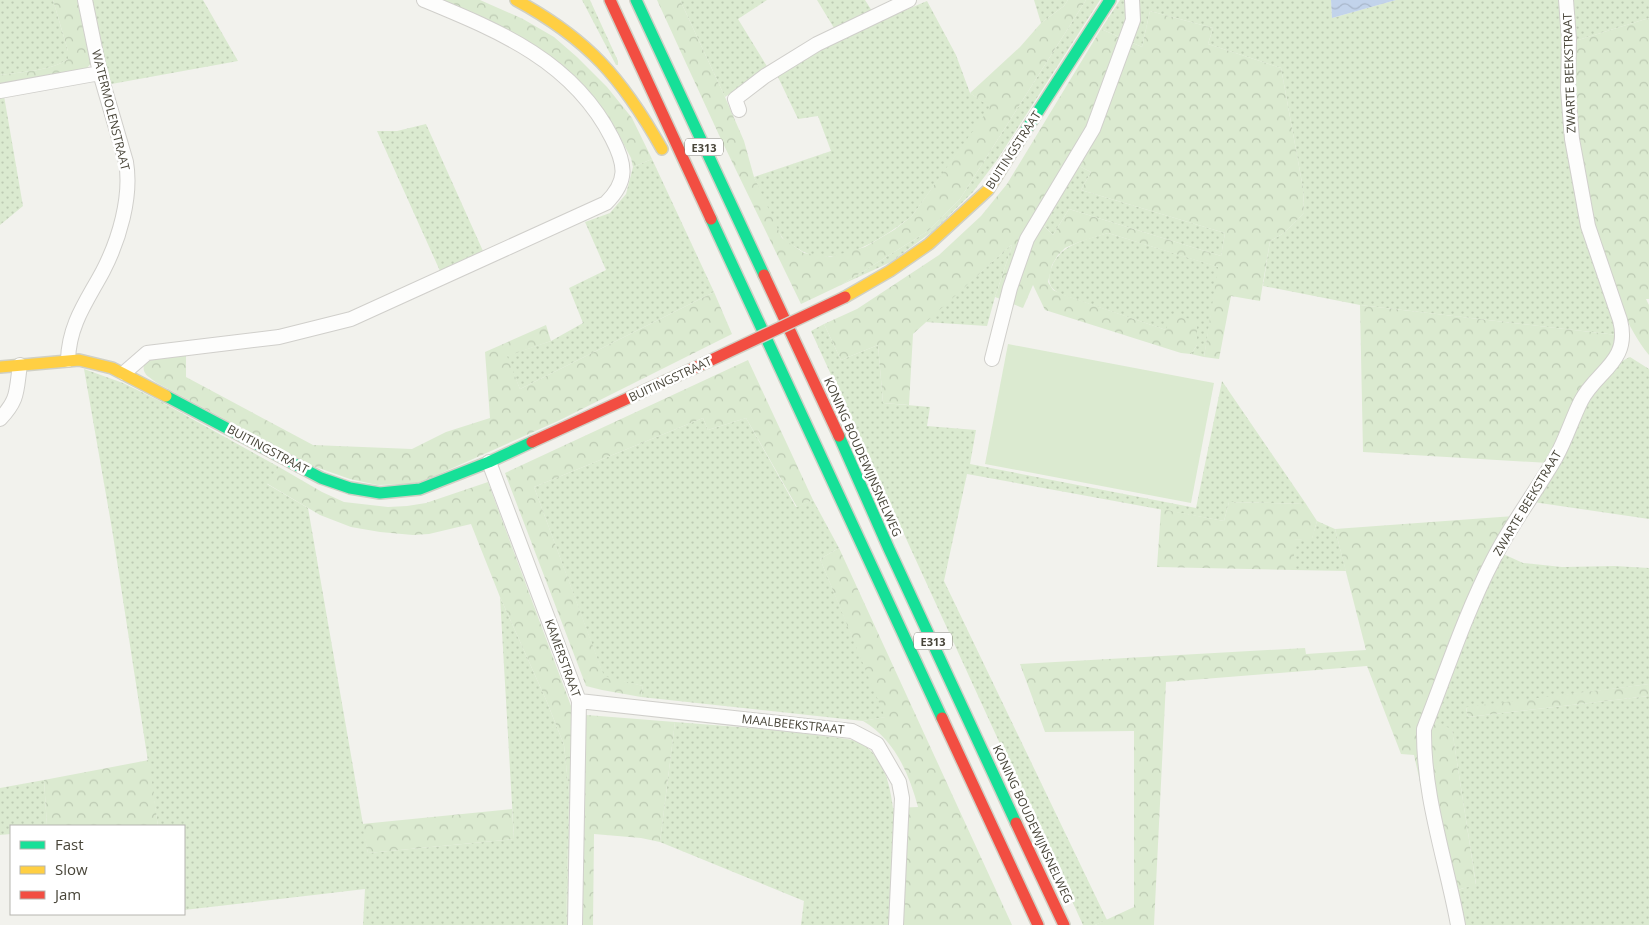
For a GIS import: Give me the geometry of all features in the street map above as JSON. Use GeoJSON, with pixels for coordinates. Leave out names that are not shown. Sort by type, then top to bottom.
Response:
{"type":"FeatureCollection","features":[{"type":"Feature","properties":{"kind":"main road"},"geometry":{"type":"LineString","coordinates":[[516,0],[551,18],[566,29],[608,68],[624,86],[647,121],[666,156]]}},
{"type":"Feature","properties":{"kind":"main road","name":"E313"},"geometry":{"type":"LineString","coordinates":[[610,0],[1038,925]]}},
{"type":"Feature","properties":{"kind":"main road","name":"KONING BOUDEWIJNSNELWEG"},"geometry":{"type":"LineString","coordinates":[[636,0],[809,370],[889,549],[1064,925]]}},
{"type":"Feature","properties":{"kind":"main road","name":"BUITINGSTRAAT"},"geometry":{"type":"LineString","coordinates":[[0,367],[68,360],[100,364],[124,373],[321,478],[350,488],[380,493],[420,489],[489,462],[845,297],[890,271],[929,244],[988,190],[1110,0]]}},
{"type":"Feature","properties":{"kind":"main road"},"geometry":{"type":"LineString","coordinates":[[685,191],[704,202]]}},
{"type":"Feature","properties":{"kind":"street","name":"WATERMOLENSTRAAT"},"geometry":{"type":"LineString","coordinates":[[68,360],[70,338],[78,317],[104,270],[115,242],[127,183],[126,162],[100,73],[85,0]]}},
{"type":"Feature","properties":{"kind":"street"},"geometry":{"type":"LineString","coordinates":[[124,373],[147,353],[279,337],[351,319],[606,203],[616,193],[622,182],[623,164],[607,128],[580,91],[554,67],[524,46],[490,28],[424,0]]}},
{"type":"Feature","properties":{"kind":"street"},"geometry":{"type":"LineString","coordinates":[[739,110],[735,99],[765,76],[817,44],[909,0]]}},
{"type":"Feature","properties":{"kind":"street"},"geometry":{"type":"LineString","coordinates":[[992,359],[1010,288],[1027,239],[1093,129],[1133,20],[1132,0]]}},
{"type":"Feature","properties":{"kind":"street","name":"ZWARTE BEEKSTRAAT"},"geometry":{"type":"LineString","coordinates":[[1458,925],[1428,793],[1423,751],[1424,729],[1478,591],[1493,560],[1509,530],[1557,455],[1582,399],[1614,360],[1623,341],[1623,330],[1620,320],[1588,226],[1572,139],[1568,90],[1569,39],[1566,0]]}},
{"type":"Feature","properties":{"kind":"street"},"geometry":{"type":"LineString","coordinates":[[0,91],[100,73]]}},
{"type":"Feature","properties":{"kind":"street"},"geometry":{"type":"LineString","coordinates":[[0,419],[11,408],[15,400],[20,365]]}},
{"type":"Feature","properties":{"kind":"street","name":"KAMERSTRAAT"},"geometry":{"type":"LineString","coordinates":[[489,462],[579,701],[575,925]]}},
{"type":"Feature","properties":{"kind":"street","name":"MAALBEEKSTRAAT"},"geometry":{"type":"LineString","coordinates":[[579,701],[852,731],[877,744],[899,782],[902,798],[896,925]]}},
{"type":"Feature","properties":{"kind":"green space"},"geometry":{"type":"Polygon","coordinates":[[[0,0],[53,0],[68,51],[68,59],[44,69],[0,75],[0,0]]]}},
{"type":"Feature","properties":{"kind":"green space"},"geometry":{"type":"Polygon","coordinates":[[[53,0],[82,0],[94,60],[87,68],[0,86],[0,75],[44,69],[68,59],[68,51],[53,0]]]}},
{"type":"Feature","properties":{"kind":"green space"},"geometry":{"type":"Polygon","coordinates":[[[88,0],[203,0],[238,61],[106,85],[88,0]]]}},
{"type":"Feature","properties":{"kind":"green space"},"geometry":{"type":"Polygon","coordinates":[[[438,0],[480,0],[523,19],[554,37],[607,87],[632,118],[652,159],[633,167],[631,158],[613,124],[592,95],[559,63],[538,48],[438,0]]]}},
{"type":"Feature","properties":{"kind":"green space"},"geometry":{"type":"Polygon","coordinates":[[[582,0],[590,0],[618,61],[618,65],[616,65],[582,0]]]}},
{"type":"Feature","properties":{"kind":"green space"},"geometry":{"type":"Polygon","coordinates":[[[657,0],[680,0],[744,141],[754,177],[782,238],[804,253],[830,257],[865,247],[894,230],[912,216],[990,107],[970,93],[1020,47],[1041,23],[1064,6],[1068,0],[1086,0],[960,199],[928,231],[841,285],[801,304],[719,135],[657,0]]]}},
{"type":"Feature","properties":{"kind":"green space"},"geometry":{"type":"Polygon","coordinates":[[[680,0],[767,0],[738,19],[768,68],[725,97],[680,0]]]}},
{"type":"Feature","properties":{"kind":"green space"},"geometry":{"type":"Polygon","coordinates":[[[817,0],[865,0],[872,11],[834,28],[817,0]]]}},
{"type":"Feature","properties":{"kind":"green space"},"geometry":{"type":"Polygon","coordinates":[[[1034,0],[1068,0],[1064,6],[1041,23],[1034,0]]]}},
{"type":"Feature","properties":{"kind":"green space"},"geometry":{"type":"Polygon","coordinates":[[[1086,0],[1100,0],[997,160],[973,192],[933,231],[891,262],[841,285],[928,231],[960,199],[1086,0]]]}},
{"type":"Feature","properties":{"kind":"green space"},"geometry":{"type":"Polygon","coordinates":[[[1120,0],[1331,0],[1332,18],[1396,0],[1562,0],[1563,100],[1617,335],[1360,305],[1263,286],[1270,241],[1284,233],[1304,213],[1303,188],[1281,68],[1208,44],[1213,28],[1150,11],[1142,47],[1101,29],[1120,0]]]}},
{"type":"Feature","properties":{"kind":"green space"},"geometry":{"type":"Polygon","coordinates":[[[1572,0],[1649,0],[1649,18],[1575,41],[1572,0]]]}},
{"type":"Feature","properties":{"kind":"green space"},"geometry":{"type":"Polygon","coordinates":[[[927,1],[956,55],[970,93],[991,107],[912,216],[887,234],[857,250],[842,255],[826,257],[811,255],[782,237],[766,207],[754,177],[831,151],[818,116],[798,119],[777,75],[849,34],[927,1]]]}},
{"type":"Feature","properties":{"kind":"green space"},"geometry":{"type":"Polygon","coordinates":[[[1150,11],[1213,28],[1208,44],[1281,68],[1303,188],[1304,213],[1284,233],[1270,241],[1260,301],[1231,296],[1219,359],[1204,357],[1218,267],[1108,233],[1065,248],[1052,265],[1048,282],[1053,290],[1064,295],[1166,330],[1171,314],[1197,321],[1197,345],[1191,354],[1181,353],[1045,310],[1033,285],[1023,308],[995,297],[1011,245],[913,334],[909,405],[883,403],[878,345],[841,360],[824,324],[857,309],[939,255],[981,216],[1007,184],[1101,29],[1142,47],[1150,11]],[[1079,166],[1034,217],[1053,235],[1069,209],[1221,256],[1225,233],[1081,190],[1091,172],[1079,166]]]}},
{"type":"Feature","properties":{"kind":"green space"},"geometry":{"type":"Polygon","coordinates":[[[1649,18],[1649,299],[1646,299],[1649,305],[1649,355],[1634,333],[1622,309],[1597,232],[1580,151],[1574,69],[1575,41],[1649,18]]]}},
{"type":"Feature","properties":{"kind":"green space"},"geometry":{"type":"Polygon","coordinates":[[[4,96],[23,206],[0,225],[0,97],[4,96]]]}},
{"type":"Feature","properties":{"kind":"green space"},"geometry":{"type":"Polygon","coordinates":[[[426,124],[483,251],[440,271],[377,131],[397,131],[426,124]]]}},
{"type":"Feature","properties":{"kind":"green space"},"geometry":{"type":"Polygon","coordinates":[[[652,159],[714,292],[520,389],[506,356],[551,341],[583,323],[569,288],[606,270],[585,222],[610,213],[626,194],[633,167],[652,159]]]}},
{"type":"Feature","properties":{"kind":"green space"},"geometry":{"type":"Polygon","coordinates":[[[1079,166],[1091,172],[1081,190],[1225,233],[1221,256],[1069,209],[1053,235],[1042,224],[1079,166]]]}},
{"type":"Feature","properties":{"kind":"green space"},"geometry":{"type":"Polygon","coordinates":[[[1108,233],[1219,267],[1204,357],[1191,354],[1197,345],[1166,330],[1063,295],[1051,286],[1049,280],[1050,272],[1054,263],[1065,250],[1081,241],[1108,233]]]}},
{"type":"Feature","properties":{"kind":"green space"},"geometry":{"type":"Polygon","coordinates":[[[1011,245],[987,326],[925,322],[1011,245]]]}},
{"type":"Feature","properties":{"kind":"green space"},"geometry":{"type":"Polygon","coordinates":[[[714,292],[732,334],[558,421],[414,484],[377,485],[350,479],[313,466],[157,383],[144,372],[145,363],[153,358],[186,354],[186,377],[313,445],[412,449],[446,432],[490,418],[485,352],[546,325],[551,341],[507,356],[520,389],[714,292]]]}},
{"type":"Feature","properties":{"kind":"green space"},"geometry":{"type":"Polygon","coordinates":[[[1360,305],[1617,335],[1615,349],[1549,463],[1363,452],[1360,305]]]}},
{"type":"Feature","properties":{"kind":"green space"},"geometry":{"type":"Polygon","coordinates":[[[824,324],[841,360],[878,345],[883,403],[930,407],[927,426],[976,430],[970,464],[1196,508],[1222,381],[1306,504],[1229,502],[1224,521],[967,474],[944,581],[1107,920],[1095,925],[1083,925],[811,331],[824,324]]]}},
{"type":"Feature","properties":{"kind":"green space"},"geometry":{"type":"Polygon","coordinates":[[[1008,344],[1214,383],[1191,503],[985,464],[1008,344]]]}},
{"type":"Feature","properties":{"kind":"green space"},"geometry":{"type":"Polygon","coordinates":[[[1630,357],[1649,369],[1649,519],[1533,502],[1562,445],[1589,399],[1617,365],[1630,357]]]}},
{"type":"Feature","properties":{"kind":"green space"},"geometry":{"type":"Polygon","coordinates":[[[748,360],[813,500],[797,507],[746,418],[708,430],[703,418],[534,487],[604,676],[643,686],[641,697],[586,686],[505,473],[748,360]]]}},
{"type":"Feature","properties":{"kind":"green space"},"geometry":{"type":"Polygon","coordinates":[[[84,369],[123,383],[158,400],[279,467],[267,484],[308,508],[368,853],[514,839],[500,597],[564,745],[569,793],[566,925],[363,925],[365,889],[185,910],[185,825],[158,825],[112,529],[84,369]]]}},
{"type":"Feature","properties":{"kind":"green space"},"geometry":{"type":"Polygon","coordinates":[[[703,418],[708,430],[746,418],[796,507],[813,500],[839,548],[820,559],[886,717],[863,721],[641,697],[643,686],[604,677],[534,487],[703,418]]]}},
{"type":"Feature","properties":{"kind":"green space"},"geometry":{"type":"Polygon","coordinates":[[[279,467],[322,492],[344,502],[388,507],[426,503],[488,482],[574,714],[675,722],[660,842],[641,838],[594,834],[593,925],[566,925],[569,793],[564,745],[500,597],[471,524],[429,534],[413,535],[351,527],[320,515],[266,483],[279,467]]]}},
{"type":"Feature","properties":{"kind":"green space"},"geometry":{"type":"Polygon","coordinates":[[[1229,502],[1306,504],[1317,521],[1312,539],[1294,540],[1294,570],[1157,567],[1161,509],[1224,521],[1229,502]]]}},
{"type":"Feature","properties":{"kind":"green space"},"geometry":{"type":"Polygon","coordinates":[[[1514,516],[1431,721],[1452,729],[1476,885],[1445,893],[1414,755],[1401,754],[1367,666],[1166,682],[1154,925],[1095,925],[1134,907],[1134,731],[1045,732],[1020,664],[1305,648],[1306,654],[1366,650],[1335,529],[1514,516]]]}},
{"type":"Feature","properties":{"kind":"green space"},"geometry":{"type":"Polygon","coordinates":[[[1317,521],[1335,529],[1346,571],[1294,570],[1294,540],[1312,538],[1317,521]]]}},
{"type":"Feature","properties":{"kind":"green space"},"geometry":{"type":"Polygon","coordinates":[[[839,548],[1012,925],[901,925],[892,892],[893,808],[918,807],[905,770],[892,747],[874,728],[863,721],[885,717],[820,559],[839,548]]]}},
{"type":"Feature","properties":{"kind":"green space"},"geometry":{"type":"Polygon","coordinates":[[[1501,553],[1523,563],[1562,567],[1615,566],[1649,568],[1649,684],[1466,708],[1468,717],[1649,696],[1649,925],[1463,925],[1458,890],[1476,884],[1452,730],[1431,721],[1501,553]]]}},
{"type":"Feature","properties":{"kind":"green space"},"geometry":{"type":"Polygon","coordinates":[[[1649,684],[1649,696],[1468,717],[1466,707],[1649,684]]]}},
{"type":"Feature","properties":{"kind":"green space"},"geometry":{"type":"Polygon","coordinates":[[[675,722],[846,739],[861,743],[872,752],[885,774],[893,808],[893,925],[801,925],[804,901],[660,842],[675,722]]]}},
{"type":"Feature","properties":{"kind":"green space"},"geometry":{"type":"Polygon","coordinates":[[[149,760],[158,825],[47,825],[44,780],[149,760]]]}},
{"type":"Feature","properties":{"kind":"green space"},"geometry":{"type":"Polygon","coordinates":[[[44,780],[47,825],[10,825],[10,834],[0,835],[0,788],[44,780]]]}},
{"type":"Feature","properties":{"kind":"green space"},"geometry":{"type":"Polygon","coordinates":[[[512,809],[514,839],[368,853],[362,824],[512,809]]]}},
{"type":"Feature","properties":{"kind":"water"},"geometry":{"type":"Polygon","coordinates":[[[1331,0],[1396,0],[1332,18],[1331,0]]]}},
{"type":"Feature","properties":{"kind":"traffic: fast"},"geometry":{"type":"LineString","coordinates":[[636,0],[764,275]]}},
{"type":"Feature","properties":{"kind":"traffic: fast"},"geometry":{"type":"LineString","coordinates":[[1010,155],[1110,0]]}},
{"type":"Feature","properties":{"kind":"traffic: fast"},"geometry":{"type":"LineString","coordinates":[[711,219],[942,718]]}},
{"type":"Feature","properties":{"kind":"traffic: fast"},"geometry":{"type":"LineString","coordinates":[[166,396],[321,478],[350,488],[380,493],[420,489],[489,462],[532,442]]}},
{"type":"Feature","properties":{"kind":"traffic: fast"},"geometry":{"type":"LineString","coordinates":[[839,436],[889,549],[1016,823]]}},
{"type":"Feature","properties":{"kind":"traffic: slow"},"geometry":{"type":"LineString","coordinates":[[516,0],[564,30],[601,62],[632,101],[662,149]]}},
{"type":"Feature","properties":{"kind":"traffic: slow"},"geometry":{"type":"LineString","coordinates":[[845,297],[890,271],[929,244],[988,190],[1010,155]]}},
{"type":"Feature","properties":{"kind":"traffic: slow"},"geometry":{"type":"LineString","coordinates":[[0,367],[79,360],[112,368],[166,396]]}},
{"type":"Feature","properties":{"kind":"traffic: jam"},"geometry":{"type":"LineString","coordinates":[[610,0],[711,219]]}},
{"type":"Feature","properties":{"kind":"traffic: jam"},"geometry":{"type":"LineString","coordinates":[[764,275],[839,436]]}},
{"type":"Feature","properties":{"kind":"traffic: jam"},"geometry":{"type":"LineString","coordinates":[[705,363],[845,297]]}},
{"type":"Feature","properties":{"kind":"traffic: jam"},"geometry":{"type":"LineString","coordinates":[[532,442],[705,363]]}},
{"type":"Feature","properties":{"kind":"traffic: jam"},"geometry":{"type":"LineString","coordinates":[[942,718],[1038,925]]}},
{"type":"Feature","properties":{"kind":"traffic: jam"},"geometry":{"type":"LineString","coordinates":[[1016,823],[1064,925]]}}]}
